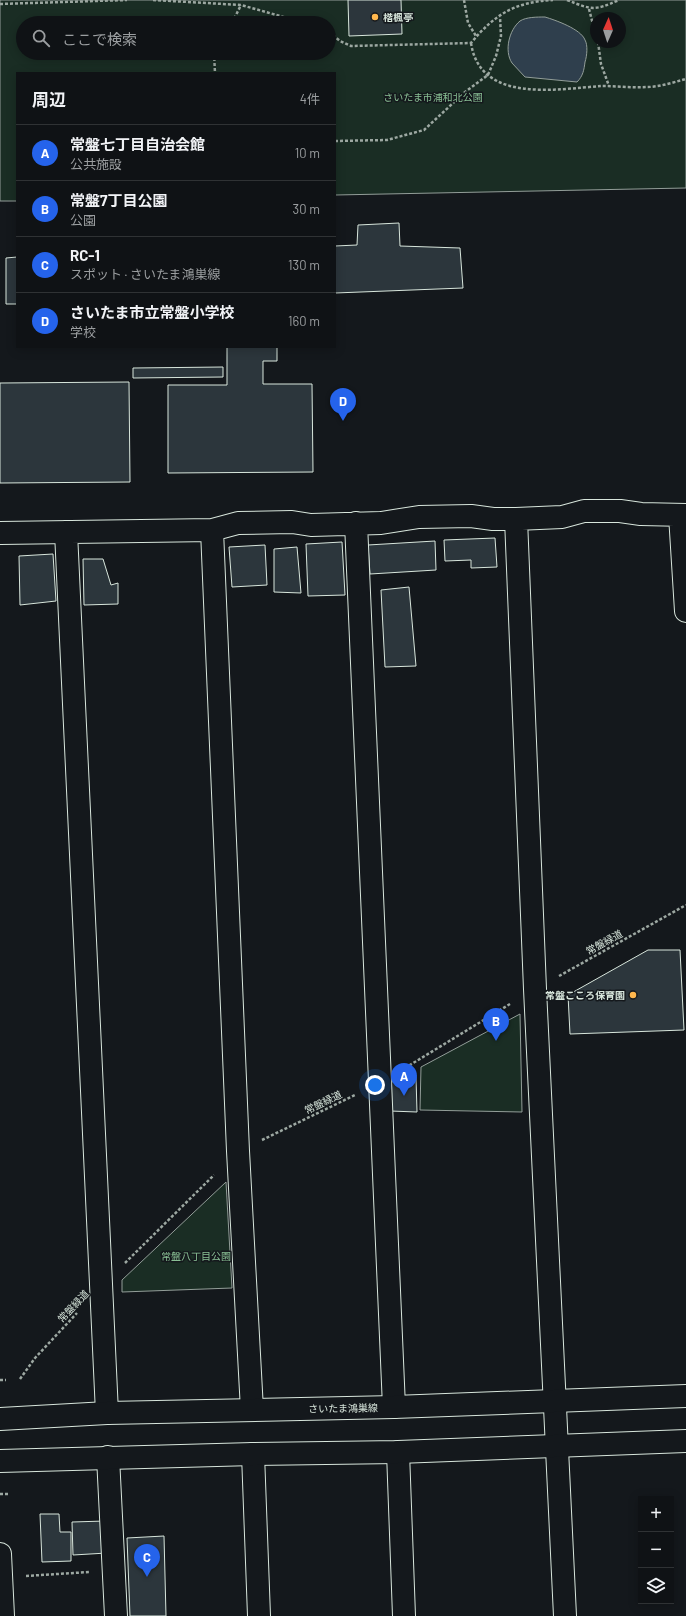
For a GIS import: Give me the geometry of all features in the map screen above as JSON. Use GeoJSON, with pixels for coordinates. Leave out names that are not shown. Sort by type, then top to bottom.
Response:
{"type":"FeatureCollection","features":[{"type":"Feature","properties":{"kind":"street"},"geometry":{"type":"LineString","coordinates":[[0,533],[212,530],[238,523],[292,522],[311,525],[381,523],[419,517],[471,516],[493,519],[516,519],[562,517],[584,511],[620,511],[641,514],[683,515],[686,611]]}},
{"type":"Feature","properties":{"kind":"street"},"geometry":{"type":"LineString","coordinates":[[516,519],[535,989],[565,1616]]}},
{"type":"Feature","properties":{"kind":"street"},"geometry":{"type":"LineString","coordinates":[[356,523],[394,1407]]}},
{"type":"Feature","properties":{"kind":"street"},"geometry":{"type":"LineString","coordinates":[[212,530],[238,1151],[252,1410]]}},
{"type":"Feature","properties":{"kind":"street"},"geometry":{"type":"LineString","coordinates":[[66,532],[107,1413]]}},
{"type":"Feature","properties":{"kind":"street","name":"さいたま鴻巣線"},"geometry":{"type":"LineString","coordinates":[[0,1418],[107,1413],[394,1407],[686,1396]]}},
{"type":"Feature","properties":{"kind":"street"},"geometry":{"type":"LineString","coordinates":[[0,1460],[398,1452],[686,1441]]}},
{"type":"Feature","properties":{"kind":"street"},"geometry":{"type":"LineString","coordinates":[[398,1452],[404,1616]]}},
{"type":"Feature","properties":{"kind":"street"},"geometry":{"type":"LineString","coordinates":[[253,1454],[259,1616]]}},
{"type":"Feature","properties":{"kind":"street"},"geometry":{"type":"LineString","coordinates":[[108,1457],[116,1616]]}},
{"type":"Feature","properties":{"kind":"street"},"geometry":{"type":"LineString","coordinates":[[0,1554],[3,1616]]}},
{"type":"Feature","properties":{"kind":"path"},"geometry":{"type":"LineString","coordinates":[[0,4],[127,0]]}},
{"type":"Feature","properties":{"kind":"path"},"geometry":{"type":"LineString","coordinates":[[153,0],[241,6],[279,16]]}},
{"type":"Feature","properties":{"kind":"path"},"geometry":{"type":"LineString","coordinates":[[464,0],[468,23],[476,36]]}},
{"type":"Feature","properties":{"kind":"path"},"geometry":{"type":"LineString","coordinates":[[336,38],[352,46],[471,42],[484,28],[506,11],[533,1],[553,0]]}},
{"type":"Feature","properties":{"kind":"path"},"geometry":{"type":"LineString","coordinates":[[567,0],[589,9],[604,7],[619,0]]}},
{"type":"Feature","properties":{"kind":"path"},"geometry":{"type":"LineString","coordinates":[[236,16],[241,6]]}},
{"type":"Feature","properties":{"kind":"path"},"geometry":{"type":"LineString","coordinates":[[336,141],[387,140],[424,130],[465,92],[488,75],[496,56],[501,36],[500,16]]}},
{"type":"Feature","properties":{"kind":"path"},"geometry":{"type":"LineString","coordinates":[[471,42],[473,55],[478,65],[488,75],[510,86],[533,91],[609,86],[648,87],[686,79]]}},
{"type":"Feature","properties":{"kind":"path"},"geometry":{"type":"LineString","coordinates":[[599,48],[601,64],[609,86]]}},
{"type":"Feature","properties":{"kind":"path"},"geometry":{"type":"LineString","coordinates":[[214,60],[215,72]]}},
{"type":"Feature","properties":{"kind":"path","name":"常盤緑道"},"geometry":{"type":"LineString","coordinates":[[20,1379],[35,1358],[101,1288],[238,1151],[380,1083],[535,989],[686,905]]}},
{"type":"Feature","properties":{"kind":"path"},"geometry":{"type":"LineString","coordinates":[[0,1380],[6,1380]]}},
{"type":"Feature","properties":{"kind":"path"},"geometry":{"type":"LineString","coordinates":[[0,1494],[9,1494]]}},
{"type":"Feature","properties":{"kind":"path"},"geometry":{"type":"LineString","coordinates":[[22,1577],[114,1570]]}},
{"type":"Feature","properties":{"kind":"green space","name":"さいたま市浦和北公園"},"geometry":{"type":"Polygon","coordinates":[[[0,0],[686,0],[686,188],[336,195],[336,72],[16,72],[16,201],[0,201],[0,0]]]}},
{"type":"Feature","properties":{"kind":"green space"},"geometry":{"type":"Polygon","coordinates":[[[520,1014],[522,1112],[420,1110],[421,1067],[520,1014]]]}},
{"type":"Feature","properties":{"kind":"green space","name":"常盤八丁目公園"},"geometry":{"type":"Polygon","coordinates":[[[226,1182],[232,1288],[122,1292],[122,1280],[226,1182]]]}},
{"type":"Feature","properties":{"kind":"water"},"geometry":{"type":"Polygon","coordinates":[[[545,17],[578,32],[583,36],[586,42],[587,48],[583,73],[577,82],[525,77],[512,63],[508,53],[508,47],[511,35],[516,25],[525,19],[545,17]]]}},
{"type":"Feature","properties":{"kind":"building","name":"楷楓亭"},"geometry":{"type":"Polygon","coordinates":[[[348,0],[401,0],[402,34],[349,36],[348,0]]]}},
{"type":"Feature","properties":{"kind":"building"},"geometry":{"type":"Polygon","coordinates":[[[399,223],[400,246],[460,248],[463,288],[336,293],[336,246],[357,245],[358,225],[399,223]]]}},
{"type":"Feature","properties":{"kind":"building"},"geometry":{"type":"Polygon","coordinates":[[[16,257],[16,304],[6,304],[6,258],[16,257]]]}},
{"type":"Feature","properties":{"kind":"building"},"geometry":{"type":"Polygon","coordinates":[[[227,348],[277,348],[277,361],[263,361],[263,384],[312,384],[313,472],[168,473],[168,385],[227,385],[227,348]]]}},
{"type":"Feature","properties":{"kind":"building"},"geometry":{"type":"Polygon","coordinates":[[[223,367],[223,377],[133,378],[133,368],[223,367]]]}},
{"type":"Feature","properties":{"kind":"building"},"geometry":{"type":"Polygon","coordinates":[[[129,382],[130,482],[0,483],[0,383],[129,382]]]}},
{"type":"Feature","properties":{"kind":"building"},"geometry":{"type":"Polygon","coordinates":[[[495,538],[497,567],[471,568],[471,560],[445,561],[444,540],[495,538]]]}},
{"type":"Feature","properties":{"kind":"building"},"geometry":{"type":"Polygon","coordinates":[[[435,541],[436,570],[370,574],[368,545],[435,541]]]}},
{"type":"Feature","properties":{"kind":"building"},"geometry":{"type":"Polygon","coordinates":[[[342,542],[345,595],[308,596],[306,544],[342,542]]]}},
{"type":"Feature","properties":{"kind":"building"},"geometry":{"type":"Polygon","coordinates":[[[265,545],[267,585],[232,587],[229,547],[265,545]]]}},
{"type":"Feature","properties":{"kind":"building"},"geometry":{"type":"Polygon","coordinates":[[[297,547],[301,593],[274,592],[274,549],[297,547]]]}},
{"type":"Feature","properties":{"kind":"building"},"geometry":{"type":"Polygon","coordinates":[[[53,554],[56,601],[20,605],[19,556],[53,554]]]}},
{"type":"Feature","properties":{"kind":"building"},"geometry":{"type":"Polygon","coordinates":[[[83,559],[103,559],[111,585],[118,583],[118,604],[84,605],[83,559]]]}},
{"type":"Feature","properties":{"kind":"building"},"geometry":{"type":"Polygon","coordinates":[[[409,587],[416,666],[385,667],[381,590],[409,587]]]}},
{"type":"Feature","properties":{"kind":"building"},"geometry":{"type":"Polygon","coordinates":[[[648,950],[680,950],[684,1030],[570,1034],[568,995],[648,950]]]}},
{"type":"Feature","properties":{"kind":"building"},"geometry":{"type":"Polygon","coordinates":[[[404,1076],[416,1077],[417,1112],[390,1111],[390,1083],[404,1076]]]}},
{"type":"Feature","properties":{"kind":"building"},"geometry":{"type":"Polygon","coordinates":[[[40,1514],[59,1514],[60,1532],[71,1532],[71,1561],[42,1562],[40,1514]]]}},
{"type":"Feature","properties":{"kind":"building"},"geometry":{"type":"Polygon","coordinates":[[[105,1521],[107,1553],[73,1555],[72,1522],[105,1521]]]}},
{"type":"Feature","properties":{"kind":"building"},"geometry":{"type":"Polygon","coordinates":[[[164,1536],[166,1616],[130,1616],[127,1538],[164,1536]]]}},
{"type":"Feature","properties":{"kind":"place","name":"楷楓亭"},"geometry":{"type":"Point","coordinates":[375,17]}},
{"type":"Feature","properties":{"kind":"place","name":"さいたま市立常盤小学校"},"geometry":{"type":"Point","coordinates":[343,421]}},
{"type":"Feature","properties":{"kind":"place","name":"常盤こころ保育園"},"geometry":{"type":"Point","coordinates":[633,995]}},
{"type":"Feature","properties":{"kind":"place","name":"常盤7丁目公園"},"geometry":{"type":"Point","coordinates":[496,1041]}},
{"type":"Feature","properties":{"kind":"place","name":"常盤七丁目自治会館"},"geometry":{"type":"Point","coordinates":[404,1096]}},
{"type":"Feature","properties":{"kind":"place","name":"RC-1"},"geometry":{"type":"Point","coordinates":[147,1577]}}]}
